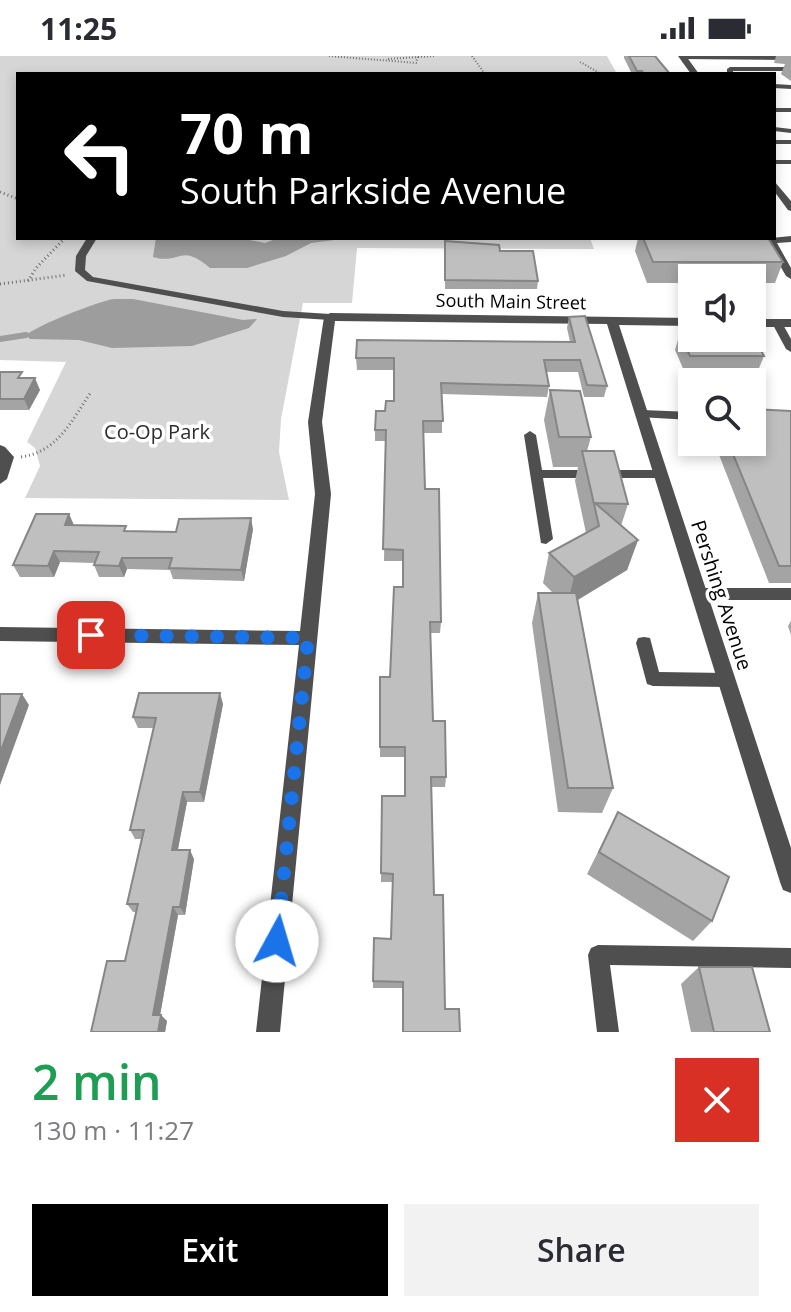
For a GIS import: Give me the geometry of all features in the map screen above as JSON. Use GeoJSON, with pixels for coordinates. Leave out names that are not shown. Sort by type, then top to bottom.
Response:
{"type":"FeatureCollection","features":[{"type":"Feature","properties":{"kind":"street"},"geometry":{"type":"LineString","coordinates":[[782,190],[791,208]]}},
{"type":"Feature","properties":{"kind":"street"},"geometry":{"type":"LineString","coordinates":[[268,1032],[323,494],[315,422],[330,317]]}},
{"type":"Feature","properties":{"kind":"street","name":"South Main Street"},"geometry":{"type":"LineString","coordinates":[[330,317],[678,322]]}},
{"type":"Feature","properties":{"kind":"street","name":"Pershing Avenue"},"geometry":{"type":"LineString","coordinates":[[612,321],[791,882]]}},
{"type":"Feature","properties":{"kind":"street"},"geometry":{"type":"LineString","coordinates":[[766,323],[791,323]]}},
{"type":"Feature","properties":{"kind":"street"},"geometry":{"type":"LineString","coordinates":[[0,479],[4,453]]}},
{"type":"Feature","properties":{"kind":"street"},"geometry":{"type":"LineString","coordinates":[[0,634],[308,638]]}},
{"type":"Feature","properties":{"kind":"lane"},"geometry":{"type":"LineString","coordinates":[[683,57],[791,58]]}},
{"type":"Feature","properties":{"kind":"lane"},"geometry":{"type":"LineString","coordinates":[[730,72],[730,69],[790,69]]}},
{"type":"Feature","properties":{"kind":"lane"},"geometry":{"type":"LineString","coordinates":[[760,72],[790,69]]}},
{"type":"Feature","properties":{"kind":"lane"},"geometry":{"type":"LineString","coordinates":[[791,239],[771,241],[791,276]]}},
{"type":"Feature","properties":{"kind":"lane"},"geometry":{"type":"LineString","coordinates":[[91,240],[81,256],[80,271],[90,279],[283,314],[330,317]]}},
{"type":"Feature","properties":{"kind":"lane"},"geometry":{"type":"LineString","coordinates":[[777,323],[791,349]]}},
{"type":"Feature","properties":{"kind":"lane"},"geometry":{"type":"LineString","coordinates":[[642,414],[678,415]]}},
{"type":"Feature","properties":{"kind":"lane"},"geometry":{"type":"LineString","coordinates":[[530,435],[546,539]]}},
{"type":"Feature","properties":{"kind":"lane"},"geometry":{"type":"LineString","coordinates":[[535,474],[661,474]]}},
{"type":"Feature","properties":{"kind":"lane"},"geometry":{"type":"LineString","coordinates":[[699,594],[791,594]]}},
{"type":"Feature","properties":{"kind":"lane"},"geometry":{"type":"LineString","coordinates":[[644,643],[653,679],[726,680]]}},
{"type":"Feature","properties":{"kind":"lane"},"geometry":{"type":"LineString","coordinates":[[608,1032],[598,955],[791,958]]}},
{"type":"Feature","properties":{"kind":"path"},"geometry":{"type":"LineString","coordinates":[[329,56],[416,63],[418,57]]}},
{"type":"Feature","properties":{"kind":"path"},"geometry":{"type":"LineString","coordinates":[[378,60],[435,56]]}},
{"type":"Feature","properties":{"kind":"path"},"geometry":{"type":"LineString","coordinates":[[472,56],[484,72]]}},
{"type":"Feature","properties":{"kind":"path"},"geometry":{"type":"LineString","coordinates":[[580,62],[598,72]]}},
{"type":"Feature","properties":{"kind":"path"},"geometry":{"type":"LineString","coordinates":[[28,281],[63,240]]}},
{"type":"Feature","properties":{"kind":"path"},"geometry":{"type":"LineString","coordinates":[[0,284],[80,271]]}},
{"type":"Feature","properties":{"kind":"path"},"geometry":{"type":"LineString","coordinates":[[4,453],[33,457],[53,447],[91,392]]}},
{"type":"Feature","properties":{"kind":"green space","name":"Co-Op Park"},"geometry":{"type":"Polygon","coordinates":[[[0,56],[607,56],[616,72],[16,72],[16,240],[591,240],[594,249],[357,248],[352,303],[303,303],[281,419],[279,452],[289,500],[25,498],[40,466],[35,448],[27,442],[66,362],[0,360],[0,56]]]}},
{"type":"Feature","properties":{"kind":"shaded area"},"geometry":{"type":"Polygon","coordinates":[[[156,240],[250,240],[265,243],[273,240],[334,240],[311,243],[286,256],[247,268],[210,268],[186,255],[163,259],[153,257],[156,240]]]}},
{"type":"Feature","properties":{"kind":"shaded area"},"geometry":{"type":"Polygon","coordinates":[[[114,299],[133,299],[243,320],[257,319],[249,328],[192,346],[112,348],[79,340],[30,339],[26,335],[69,314],[114,299]]]}},
{"type":"Feature","properties":{"kind":"building"},"geometry":{"type":"Polygon","coordinates":[[[629,56],[655,56],[668,72],[643,72],[637,71],[629,56]]]}},
{"type":"Feature","properties":{"kind":"building"},"geometry":{"type":"Polygon","coordinates":[[[644,240],[769,240],[783,262],[653,262],[644,240]]]}},
{"type":"Feature","properties":{"kind":"building"},"geometry":{"type":"Polygon","coordinates":[[[445,241],[499,245],[500,251],[533,251],[538,281],[445,280],[445,241]]]}},
{"type":"Feature","properties":{"kind":"building"},"geometry":{"type":"Polygon","coordinates":[[[585,316],[607,386],[587,385],[580,360],[544,360],[549,386],[441,383],[443,421],[423,421],[425,489],[439,489],[441,622],[430,622],[433,721],[445,721],[446,777],[431,777],[434,895],[443,895],[445,1009],[459,1009],[460,1032],[403,1032],[403,982],[373,981],[374,938],[391,939],[393,874],[381,873],[382,796],[405,796],[405,747],[380,747],[380,677],[390,677],[394,587],[403,587],[403,550],[383,549],[386,430],[375,430],[376,411],[385,411],[386,401],[394,401],[394,358],[356,358],[357,340],[575,342],[569,317],[585,316]]]}},
{"type":"Feature","properties":{"kind":"building"},"geometry":{"type":"Polygon","coordinates":[[[688,352],[762,352],[764,356],[690,356],[688,352]]]}},
{"type":"Feature","properties":{"kind":"building"},"geometry":{"type":"Polygon","coordinates":[[[0,372],[22,372],[18,378],[35,378],[24,399],[0,399],[0,372]]]}},
{"type":"Feature","properties":{"kind":"building"},"geometry":{"type":"Polygon","coordinates":[[[550,390],[580,391],[591,437],[559,437],[550,390]]]}},
{"type":"Feature","properties":{"kind":"building"},"geometry":{"type":"Polygon","coordinates":[[[766,410],[791,411],[791,566],[779,566],[734,456],[766,456],[766,410]]]}},
{"type":"Feature","properties":{"kind":"building"},"geometry":{"type":"Polygon","coordinates":[[[582,451],[614,451],[628,504],[595,503],[638,540],[574,577],[549,553],[599,526],[582,451]]]}},
{"type":"Feature","properties":{"kind":"building"},"geometry":{"type":"Polygon","coordinates":[[[36,514],[69,514],[65,525],[126,526],[124,531],[176,532],[179,519],[251,518],[241,570],[169,568],[172,558],[122,558],[119,566],[94,565],[99,552],[54,551],[48,566],[13,565],[36,514]]]}},
{"type":"Feature","properties":{"kind":"building"},"geometry":{"type":"Polygon","coordinates":[[[538,593],[576,593],[613,788],[568,788],[538,593]]]}},
{"type":"Feature","properties":{"kind":"building"},"geometry":{"type":"Polygon","coordinates":[[[139,693],[220,693],[200,792],[183,792],[172,850],[190,850],[180,907],[173,907],[153,1015],[161,1015],[158,1032],[91,1032],[107,961],[125,961],[138,904],[127,904],[144,830],[130,830],[156,718],[133,717],[139,693]]]}},
{"type":"Feature","properties":{"kind":"building"},"geometry":{"type":"Polygon","coordinates":[[[0,694],[22,694],[0,753],[0,694]]]}},
{"type":"Feature","properties":{"kind":"building"},"geometry":{"type":"Polygon","coordinates":[[[618,812],[729,877],[712,921],[599,852],[618,812]]]}},
{"type":"Feature","properties":{"kind":"building"},"geometry":{"type":"Polygon","coordinates":[[[699,967],[752,967],[770,1032],[714,1032],[699,967]]]}},
{"type":"Feature","properties":{"kind":"waterway"},"geometry":{"type":"LineString","coordinates":[[0,339],[26,335]]}},
{"type":"Feature","properties":{"kind":"route"},"geometry":{"type":"LineString","coordinates":[[91,635],[308,638],[277,941]]}}]}
